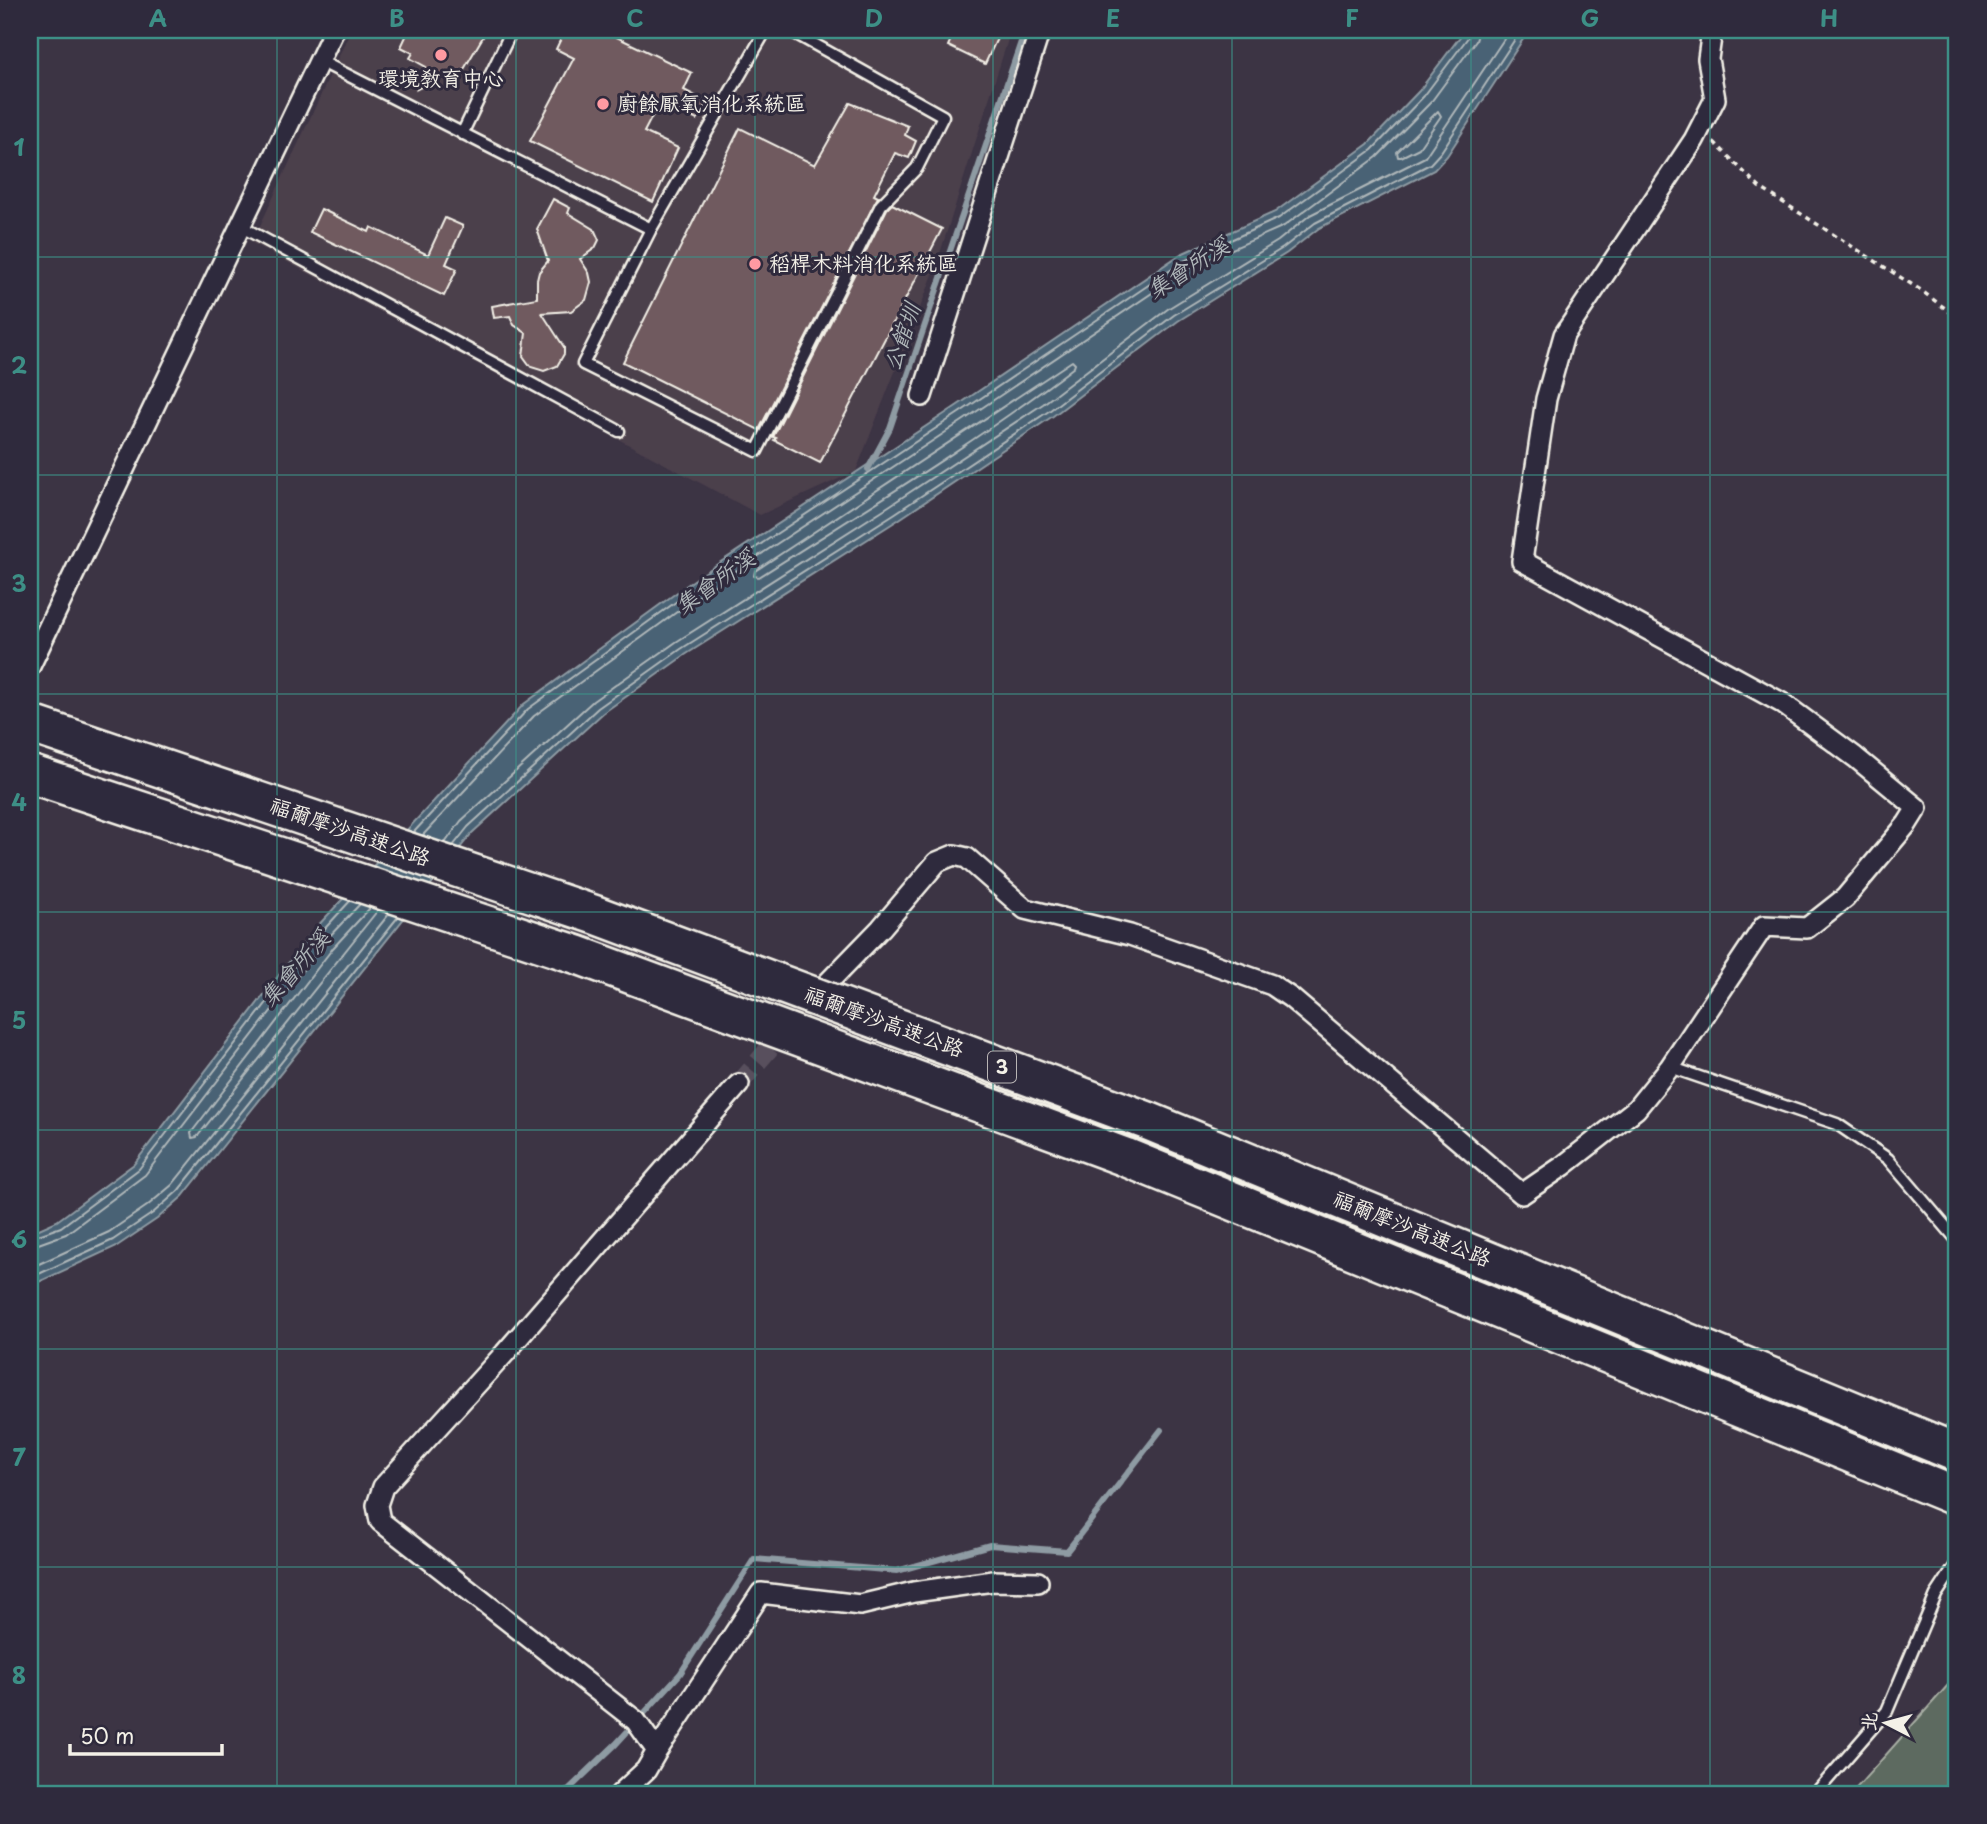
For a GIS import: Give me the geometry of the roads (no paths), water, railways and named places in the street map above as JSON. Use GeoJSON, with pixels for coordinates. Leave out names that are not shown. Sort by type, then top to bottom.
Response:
{"type":"FeatureCollection","features":[{"type":"Feature","properties":{"kind":"highway","name":"福爾摩沙高速公路"},"geometry":{"type":"LineString","coordinates":[[30,724],[596,915],[1148,1121],[1957,1453]]}},
{"type":"Feature","properties":{"kind":"highway","name":"福爾摩沙高速公路"},"geometry":{"type":"LineString","coordinates":[[30,774],[578,955],[1125,1157],[1957,1497]]}},
{"type":"Feature","properties":{"kind":"street"},"geometry":{"type":"LineString","coordinates":[[30,666],[334,30]]}},
{"type":"Feature","properties":{"kind":"street"},"geometry":{"type":"LineString","coordinates":[[922,396],[1040,30]]}},
{"type":"Feature","properties":{"kind":"street"},"geometry":{"type":"LineString","coordinates":[[809,1002],[881,928],[937,862],[954,855],[967,858],[1025,909],[1130,935],[1272,985],[1291,998],[1522,1194],[1636,1109],[1670,1067],[1765,926],[1807,928],[1845,898],[1917,808],[1782,702],[1522,561],[1546,399],[1564,335],[1701,128],[1715,99],[1708,59],[1712,30]]}},
{"type":"Feature","properties":{"kind":"street"},"geometry":{"type":"LineString","coordinates":[[657,1751],[636,1721],[380,1521],[377,1505],[383,1487],[505,1353],[738,1084]]}},
{"type":"Feature","properties":{"kind":"street"},"geometry":{"type":"LineString","coordinates":[[620,1794],[646,1770],[761,1593],[860,1605],[914,1592],[993,1581],[1038,1582]]}},
{"type":"Feature","properties":{"kind":"lane"},"geometry":{"type":"LineString","coordinates":[[462,134],[512,30]]}},
{"type":"Feature","properties":{"kind":"lane"},"geometry":{"type":"LineString","coordinates":[[766,30],[651,229],[583,365],[757,451],[881,205],[917,168],[943,116],[789,30]]}},
{"type":"Feature","properties":{"kind":"lane"},"geometry":{"type":"LineString","coordinates":[[320,61],[651,229]]}},
{"type":"Feature","properties":{"kind":"lane"},"geometry":{"type":"LineString","coordinates":[[240,226],[619,431]]}},
{"type":"Feature","properties":{"kind":"lane"},"geometry":{"type":"LineString","coordinates":[[1670,1067],[1837,1124],[1888,1159],[1957,1240]]}},
{"type":"Feature","properties":{"kind":"lane"},"geometry":{"type":"LineString","coordinates":[[1815,1794],[1887,1711],[1936,1595],[1957,1563]]}},
{"type":"Feature","properties":{"kind":"water","name":"集會所溪"},"geometry":{"type":"Polygon","coordinates":[[[1465,30],[1529,30],[1447,156],[1434,170],[1319,228],[1287,253],[1178,321],[1053,416],[898,520],[685,655],[603,713],[472,833],[183,1196],[157,1219],[117,1246],[30,1286],[30,1233],[57,1221],[134,1164],[313,931],[524,704],[698,577],[1181,254],[1275,212],[1368,144],[1419,91],[1465,30]]]}},
{"type":"Feature","properties":{"kind":"waterway","name":"公館圳"},"geometry":{"type":"LineString","coordinates":[[868,469],[890,428],[1025,30]]}},
{"type":"Feature","properties":{"kind":"waterway"},"geometry":{"type":"LineString","coordinates":[[564,1794],[616,1744],[680,1674],[754,1559],[897,1571],[990,1545],[1067,1551],[1161,1430]]}},
{"type":"Feature","properties":{"kind":"tunnel"},"geometry":{"type":"LineString","coordinates":[[739,1084],[809,1002]]}},
{"type":"Feature","properties":{"kind":"place","name":"環境教育中心"},"geometry":{"type":"Point","coordinates":[441,55]}},
{"type":"Feature","properties":{"kind":"place","name":"廚餘厭氧消化系統區"},"geometry":{"type":"Point","coordinates":[603,104]}},
{"type":"Feature","properties":{"kind":"place","name":"稻桿木料消化系統區"},"geometry":{"type":"Point","coordinates":[755,264]}}]}
